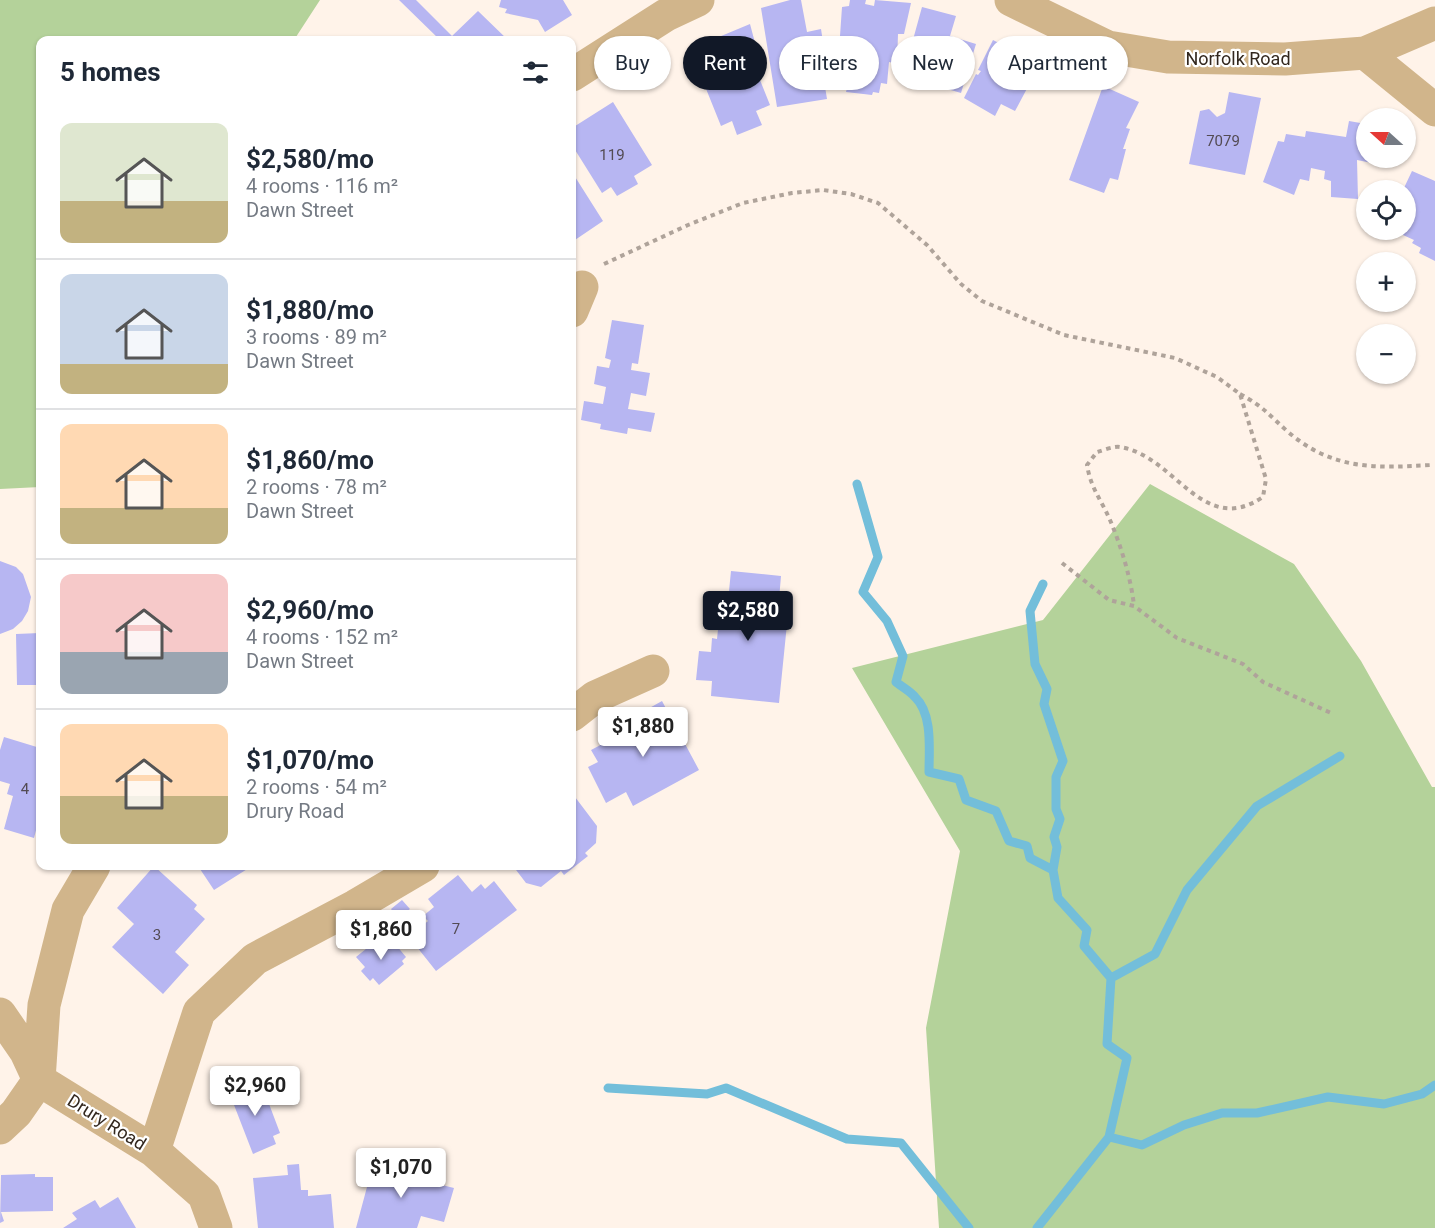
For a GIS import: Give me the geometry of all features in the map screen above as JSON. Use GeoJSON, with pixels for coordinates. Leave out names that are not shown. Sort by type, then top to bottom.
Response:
{"type":"FeatureCollection","features":[{"type":"Feature","properties":{"kind":"street"},"geometry":{"type":"LineString","coordinates":[[576,72],[666,15],[698,0]]}},
{"type":"Feature","properties":{"kind":"street","name":"Norfolk Road"},"geometry":{"type":"LineString","coordinates":[[1011,0],[1108,46],[1168,57],[1285,59],[1365,53],[1435,23]]}},
{"type":"Feature","properties":{"kind":"street"},"geometry":{"type":"LineString","coordinates":[[1365,53],[1435,110]]}},
{"type":"Feature","properties":{"kind":"street"},"geometry":{"type":"LineString","coordinates":[[576,712],[595,697],[653,671]]}},
{"type":"Feature","properties":{"kind":"street"},"geometry":{"type":"LineString","coordinates":[[0,1128],[16,1113],[39,1080],[46,995],[68,910],[92,870]]}},
{"type":"Feature","properties":{"kind":"street"},"geometry":{"type":"LineString","coordinates":[[154,1151],[199,1012],[255,959],[355,906],[416,870]]}},
{"type":"Feature","properties":{"kind":"street"},"geometry":{"type":"LineString","coordinates":[[0,1014],[26,1052],[39,1080]]}},
{"type":"Feature","properties":{"kind":"street","name":"Drury Road"},"geometry":{"type":"LineString","coordinates":[[39,1080],[154,1151],[204,1195],[216,1228]]}},
{"type":"Feature","properties":{"kind":"path"},"geometry":{"type":"LineString","coordinates":[[577,299],[601,266],[688,225],[743,203],[792,193],[823,190],[851,194],[878,203],[927,245],[961,284],[981,301],[1064,335],[1175,358],[1217,377],[1240,394],[1263,406],[1288,432],[1326,455],[1356,466],[1432,465]]}},
{"type":"Feature","properties":{"kind":"path"},"geometry":{"type":"LineString","coordinates":[[1134,606],[1120,548],[1110,519],[1091,485],[1088,465],[1097,452],[1119,447],[1160,463],[1187,489],[1205,501],[1230,511],[1249,506],[1263,497],[1266,480],[1240,394]]}},
{"type":"Feature","properties":{"kind":"path"},"geometry":{"type":"LineString","coordinates":[[1062,563],[1109,600],[1134,606],[1177,638],[1243,664],[1263,682],[1331,713]]}},
{"type":"Feature","properties":{"kind":"green space"},"geometry":{"type":"Polygon","coordinates":[[[0,0],[320,0],[297,36],[36,36],[36,487],[0,489],[0,0]]]}},
{"type":"Feature","properties":{"kind":"green space"},"geometry":{"type":"Polygon","coordinates":[[[1150,484],[1294,564],[1361,661],[1432,787],[1435,787],[1435,1228],[939,1228],[926,1028],[960,851],[852,668],[1043,620],[1150,484]]]}},
{"type":"Feature","properties":{"kind":"building"},"geometry":{"type":"Polygon","coordinates":[[[399,0],[416,0],[452,36],[436,36],[399,0]]]}},
{"type":"Feature","properties":{"kind":"building"},"geometry":{"type":"Polygon","coordinates":[[[501,0],[563,0],[572,15],[545,32],[538,20],[505,13],[507,9],[499,7],[501,0]]]}},
{"type":"Feature","properties":{"kind":"building"},"geometry":{"type":"Polygon","coordinates":[[[790,0],[801,0],[807,32],[821,29],[822,36],[779,36],[779,90],[826,90],[827,99],[777,107],[761,8],[790,0]]]}},
{"type":"Feature","properties":{"kind":"building"},"geometry":{"type":"Polygon","coordinates":[[[850,0],[866,0],[865,4],[874,6],[875,0],[911,3],[904,34],[891,36],[891,62],[889,62],[887,84],[881,83],[879,93],[873,92],[872,95],[846,92],[846,90],[879,90],[879,36],[840,36],[842,7],[849,6],[850,0]]]}},
{"type":"Feature","properties":{"kind":"building"},"geometry":{"type":"Polygon","coordinates":[[[922,7],[956,16],[950,36],[914,36],[922,7]]]}},
{"type":"Feature","properties":{"kind":"building"},"geometry":{"type":"Polygon","coordinates":[[[478,11],[504,36],[452,36],[478,11]]]}},
{"type":"Feature","properties":{"kind":"building"},"geometry":{"type":"Polygon","coordinates":[[[750,24],[753,36],[721,36],[750,24]]]}},
{"type":"Feature","properties":{"kind":"building"},"geometry":{"type":"Polygon","coordinates":[[[987,52],[987,90],[1026,90],[1015,111],[1001,104],[995,116],[964,98],[968,90],[975,90],[975,76],[981,71],[978,70],[987,52]]]}},
{"type":"Feature","properties":{"kind":"building"},"geometry":{"type":"Polygon","coordinates":[[[707,90],[764,90],[770,105],[756,111],[762,125],[737,135],[732,121],[721,126],[707,90]]]}},
{"type":"Feature","properties":{"kind":"building"},"geometry":{"type":"Polygon","coordinates":[[[1102,90],[1112,90],[1139,102],[1126,128],[1130,129],[1123,149],[1126,149],[1118,180],[1110,178],[1104,193],[1069,180],[1102,90]]]}},
{"type":"Feature","properties":{"kind":"building"},"geometry":{"type":"Polygon","coordinates":[[[1229,92],[1261,98],[1245,175],[1189,164],[1200,111],[1209,109],[1217,117],[1225,113],[1229,92]]]}},
{"type":"Feature","properties":{"kind":"building"},"geometry":{"type":"Polygon","coordinates":[[[613,102],[652,165],[634,176],[638,184],[617,196],[611,187],[602,193],[576,151],[576,125],[613,102]]]}},
{"type":"Feature","properties":{"kind":"building"},"geometry":{"type":"Polygon","coordinates":[[[1349,121],[1356,122],[1356,199],[1331,197],[1331,181],[1324,179],[1325,171],[1311,168],[1309,181],[1300,179],[1294,195],[1263,182],[1278,141],[1284,142],[1286,134],[1305,137],[1306,131],[1346,137],[1349,121]]]}},
{"type":"Feature","properties":{"kind":"building"},"geometry":{"type":"Polygon","coordinates":[[[1412,171],[1435,181],[1435,261],[1419,253],[1421,248],[1412,243],[1416,240],[1416,180],[1408,180],[1412,171]]]}},
{"type":"Feature","properties":{"kind":"building"},"geometry":{"type":"Polygon","coordinates":[[[576,178],[603,221],[576,239],[576,178]]]}},
{"type":"Feature","properties":{"kind":"building"},"geometry":{"type":"Polygon","coordinates":[[[612,320],[644,325],[638,364],[632,363],[631,370],[650,373],[646,396],[631,393],[628,409],[655,413],[651,432],[628,428],[627,434],[600,429],[601,424],[581,420],[584,401],[603,404],[606,387],[594,384],[597,366],[609,368],[611,360],[605,358],[612,320]]]}},
{"type":"Feature","properties":{"kind":"building"},"geometry":{"type":"Polygon","coordinates":[[[0,561],[16,567],[23,574],[31,597],[28,611],[22,621],[13,629],[0,634],[0,561]]]}},
{"type":"Feature","properties":{"kind":"building"},"geometry":{"type":"Polygon","coordinates":[[[731,571],[781,576],[777,623],[787,624],[779,703],[711,696],[712,681],[696,680],[699,651],[711,652],[712,638],[717,639],[719,620],[726,621],[731,571]]]}},
{"type":"Feature","properties":{"kind":"building"},"geometry":{"type":"Polygon","coordinates":[[[36,633],[36,685],[17,685],[16,634],[36,633]]]}},
{"type":"Feature","properties":{"kind":"building"},"geometry":{"type":"Polygon","coordinates":[[[662,701],[699,770],[633,806],[626,792],[606,803],[588,767],[598,762],[591,750],[633,728],[628,720],[662,701]]]}},
{"type":"Feature","properties":{"kind":"building"},"geometry":{"type":"Polygon","coordinates":[[[4,737],[36,747],[36,830],[34,838],[4,829],[13,796],[7,794],[10,784],[0,781],[0,750],[4,737]]]}},
{"type":"Feature","properties":{"kind":"building"},"geometry":{"type":"Polygon","coordinates":[[[576,798],[597,826],[596,843],[585,853],[588,856],[576,866],[576,798]]]}},
{"type":"Feature","properties":{"kind":"building"},"geometry":{"type":"Polygon","coordinates":[[[150,870],[158,870],[197,905],[194,909],[205,919],[175,952],[189,965],[163,994],[112,947],[134,924],[117,908],[150,870]]]}},
{"type":"Feature","properties":{"kind":"building"},"geometry":{"type":"Polygon","coordinates":[[[201,870],[246,870],[214,890],[201,870]]]}},
{"type":"Feature","properties":{"kind":"building"},"geometry":{"type":"Polygon","coordinates":[[[516,870],[570,870],[564,875],[561,871],[541,887],[526,883],[516,870]]]}},
{"type":"Feature","properties":{"kind":"building"},"geometry":{"type":"Polygon","coordinates":[[[458,875],[472,892],[481,884],[485,889],[494,881],[517,910],[436,971],[409,937],[428,921],[423,916],[434,907],[428,899],[458,875]]]}},
{"type":"Feature","properties":{"kind":"building"},"geometry":{"type":"Polygon","coordinates":[[[402,900],[410,909],[398,918],[391,909],[402,900]]]}},
{"type":"Feature","properties":{"kind":"building"},"geometry":{"type":"Polygon","coordinates":[[[382,936],[392,948],[396,945],[406,957],[402,961],[404,964],[379,985],[373,978],[370,981],[361,971],[365,967],[356,957],[382,936]]]}},
{"type":"Feature","properties":{"kind":"building"},"geometry":{"type":"Polygon","coordinates":[[[254,1082],[257,1091],[263,1088],[280,1133],[273,1136],[276,1144],[253,1154],[229,1092],[254,1082]]]}},
{"type":"Feature","properties":{"kind":"building"},"geometry":{"type":"Polygon","coordinates":[[[377,1162],[387,1164],[390,1172],[402,1174],[412,1170],[422,1173],[430,1182],[454,1188],[444,1222],[421,1216],[417,1228],[356,1228],[367,1187],[362,1180],[363,1171],[377,1162]]]}},
{"type":"Feature","properties":{"kind":"building"},"geometry":{"type":"Polygon","coordinates":[[[299,1164],[301,1190],[308,1190],[308,1196],[331,1194],[334,1228],[258,1228],[253,1178],[288,1175],[287,1165],[299,1164]]]}},
{"type":"Feature","properties":{"kind":"building"},"geometry":{"type":"Polygon","coordinates":[[[35,1174],[35,1177],[53,1177],[53,1211],[1,1212],[4,1221],[0,1223],[1,1175],[35,1174]]]}},
{"type":"Feature","properties":{"kind":"building"},"geometry":{"type":"Polygon","coordinates":[[[118,1197],[136,1228],[63,1228],[77,1219],[72,1213],[95,1200],[100,1208],[118,1197]]]}},
{"type":"Feature","properties":{"kind":"waterway"},"geometry":{"type":"LineString","coordinates":[[857,484],[878,557],[863,592],[887,621],[903,656],[896,682],[913,695],[925,713],[929,733],[929,772],[959,779],[966,800],[996,811],[1009,841],[1027,846],[1030,858],[1053,870],[1058,898],[1087,930],[1084,946],[1111,978],[1107,1044],[1127,1058],[1109,1137],[1037,1228]]}},
{"type":"Feature","properties":{"kind":"waterway"},"geometry":{"type":"LineString","coordinates":[[1043,584],[1030,611],[1035,664],[1047,689],[1044,704],[1063,761],[1056,777],[1056,809],[1060,819],[1054,837],[1057,847],[1053,870]]}},
{"type":"Feature","properties":{"kind":"waterway"},"geometry":{"type":"LineString","coordinates":[[1111,978],[1155,954],[1187,890],[1257,806],[1340,756]]}},
{"type":"Feature","properties":{"kind":"waterway"},"geometry":{"type":"LineString","coordinates":[[1109,1137],[1142,1145],[1184,1125],[1222,1113],[1257,1113],[1328,1097],[1384,1104],[1422,1094],[1435,1085]]}},
{"type":"Feature","properties":{"kind":"waterway"},"geometry":{"type":"LineString","coordinates":[[608,1088],[707,1094],[726,1088],[847,1139],[901,1143],[969,1228]]}}]}
